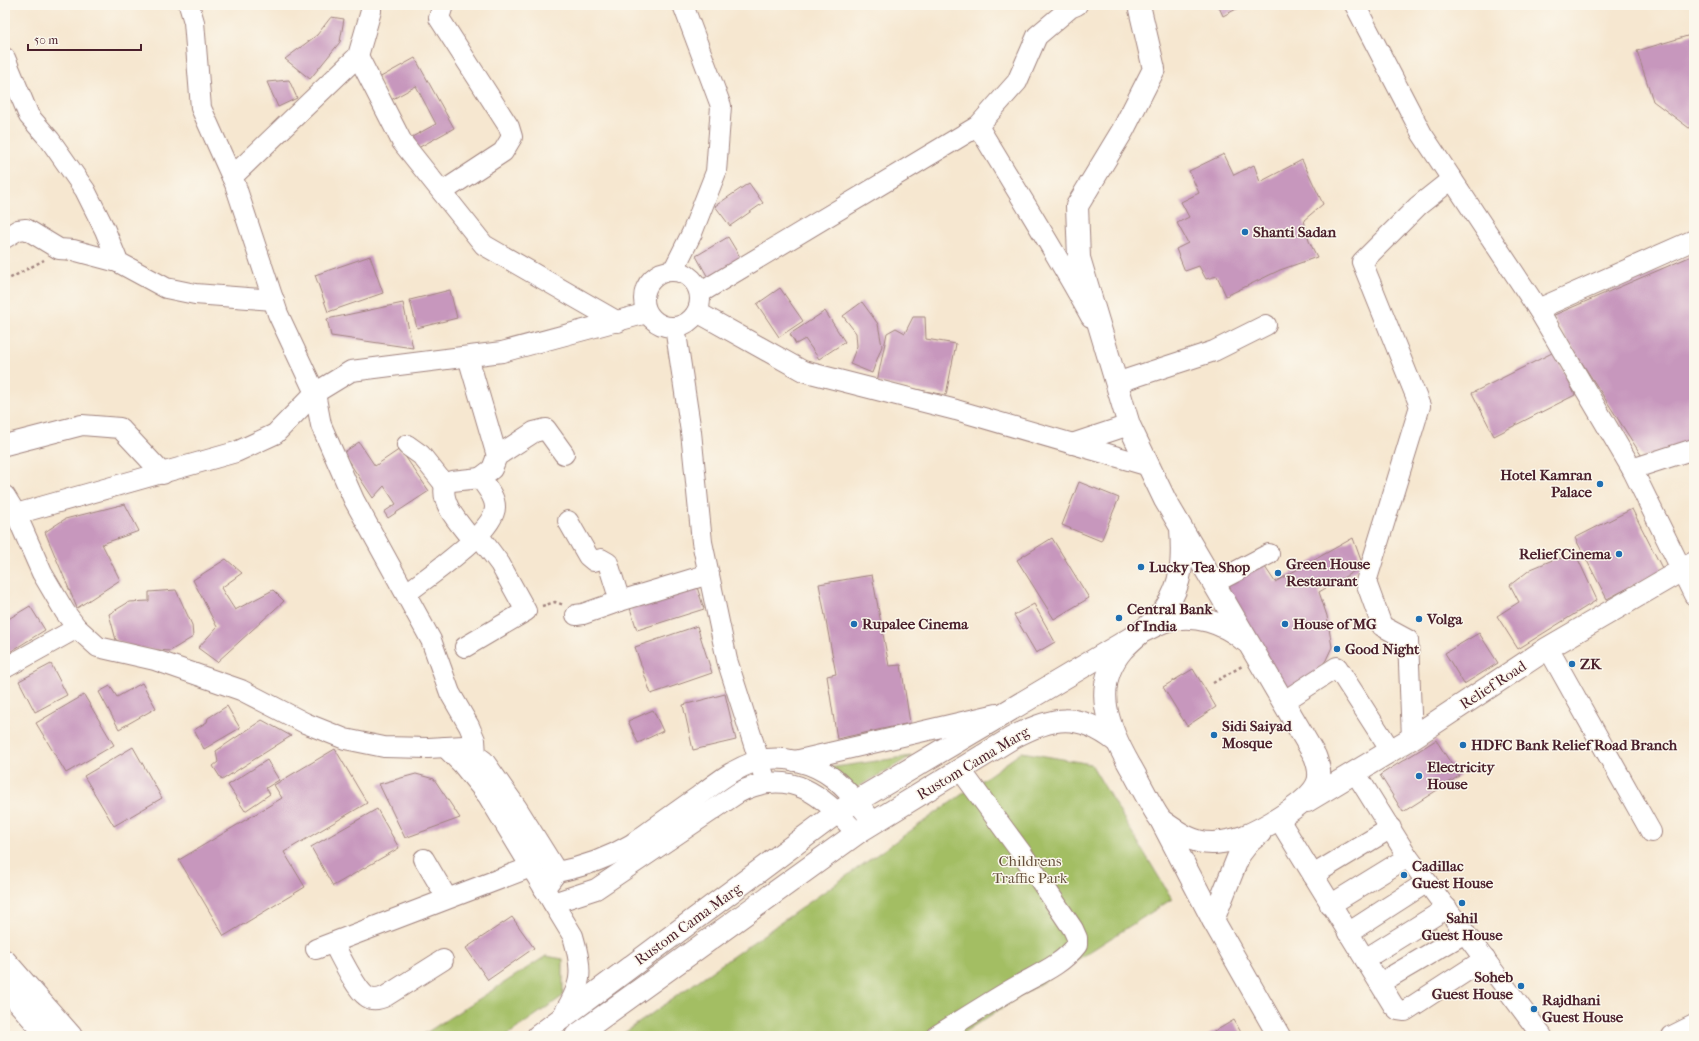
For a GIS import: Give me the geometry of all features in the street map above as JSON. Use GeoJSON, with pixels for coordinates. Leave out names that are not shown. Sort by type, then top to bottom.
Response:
{"type":"FeatureCollection","features":[{"type":"Feature","properties":{"kind":"main road"},"geometry":{"type":"LineString","coordinates":[[1139,5],[1154,69],[1123,130],[1076,206],[1079,258],[1129,425],[1181,528],[1315,756],[1319,772],[1317,784],[1311,793],[1249,842],[1239,855],[1213,920]]}},
{"type":"Feature","properties":{"kind":"main road"},"geometry":{"type":"LineString","coordinates":[[1142,631],[1164,609],[1178,584],[1183,559],[1181,528]]}},
{"type":"Feature","properties":{"kind":"main road","name":"Relief Road"},"geometry":{"type":"LineString","coordinates":[[1285,813],[1412,738],[1548,648],[1687,566]]}},
{"type":"Feature","properties":{"kind":"main road","name":"Rustom Cama Marg"},"geometry":{"type":"LineString","coordinates":[[538,1036],[847,806],[1142,631],[1169,620],[1196,618],[1221,624],[1236,633],[1252,651]]}},
{"type":"Feature","properties":{"kind":"main road","name":"Rustom Cama Marg"},"geometry":{"type":"LineString","coordinates":[[1116,741],[1109,724],[1105,706],[1109,676],[1123,649],[1142,631]]}},
{"type":"Feature","properties":{"kind":"main road","name":"Rustom Cama Marg"},"geometry":{"type":"LineString","coordinates":[[576,1036],[865,828],[960,769],[1032,727],[1057,720],[1080,721],[1101,730],[1116,741]]}},
{"type":"Feature","properties":{"kind":"main road"},"geometry":{"type":"LineString","coordinates":[[1116,741],[1161,820],[1213,920],[1279,1036]]}},
{"type":"Feature","properties":{"kind":"main road"},"geometry":{"type":"LineString","coordinates":[[1315,756],[1355,772]]}},
{"type":"Feature","properties":{"kind":"main road"},"geometry":{"type":"LineString","coordinates":[[1161,820],[1188,839],[1213,843],[1243,837],[1285,813]]}},
{"type":"Feature","properties":{"kind":"main road"},"geometry":{"type":"LineString","coordinates":[[5,961],[71,1036]]}},
{"type":"Feature","properties":{"kind":"main road"},"geometry":{"type":"LineString","coordinates":[[5,987],[48,1036]]}},
{"type":"Feature","properties":{"kind":"street"},"geometry":{"type":"LineString","coordinates":[[189,5],[194,22],[201,108],[232,177],[274,300],[315,393],[321,425],[354,500],[407,593],[431,640],[450,693],[469,726],[475,740],[476,755]]}},
{"type":"Feature","properties":{"kind":"street"},"geometry":{"type":"LineString","coordinates":[[232,177],[358,56],[371,11],[371,5]]}},
{"type":"Feature","properties":{"kind":"street"},"geometry":{"type":"LineString","coordinates":[[442,192],[503,152],[512,137],[509,127],[439,18],[443,5]]}},
{"type":"Feature","properties":{"kind":"street"},"geometry":{"type":"LineString","coordinates":[[673,271],[692,233],[716,172],[721,106],[683,5]]}},
{"type":"Feature","properties":{"kind":"street"},"geometry":{"type":"LineString","coordinates":[[698,302],[978,126],[1017,82],[1037,36],[1070,8],[1077,5]]}},
{"type":"Feature","properties":{"kind":"street"},"geometry":{"type":"LineString","coordinates":[[1355,5],[1422,134],[1538,309],[1632,469],[1687,566],[1694,595]]}},
{"type":"Feature","properties":{"kind":"street"},"geometry":{"type":"LineString","coordinates":[[358,56],[402,142],[484,245],[618,322]]}},
{"type":"Feature","properties":{"kind":"street"},"geometry":{"type":"LineString","coordinates":[[5,58],[29,116],[50,140],[85,190],[105,230],[118,262]]}},
{"type":"Feature","properties":{"kind":"street"},"geometry":{"type":"LineString","coordinates":[[978,126],[1040,230],[1058,256],[1103,339]]}},
{"type":"Feature","properties":{"kind":"street"},"geometry":{"type":"LineString","coordinates":[[1412,738],[1408,640],[1382,626],[1366,582],[1420,406],[1362,262],[1418,206],[1452,179]]}},
{"type":"Feature","properties":{"kind":"street"},"geometry":{"type":"LineString","coordinates":[[5,238],[18,230],[26,229],[59,249],[118,262],[166,288],[195,294],[274,300]]}},
{"type":"Feature","properties":{"kind":"street"},"geometry":{"type":"LineString","coordinates":[[1538,309],[1694,240]]}},
{"type":"Feature","properties":{"kind":"street"},"geometry":{"type":"LineString","coordinates":[[673,271],[682,273],[690,278],[696,285],[698,302],[692,319],[684,325],[666,327],[657,324],[647,313],[643,301],[644,292],[648,283],[659,274],[673,271]]}},
{"type":"Feature","properties":{"kind":"street"},"geometry":{"type":"LineString","coordinates":[[698,302],[803,371],[956,410],[1149,466]]}},
{"type":"Feature","properties":{"kind":"street"},"geometry":{"type":"LineString","coordinates":[[16,514],[163,474],[236,452],[275,434],[315,393],[351,371],[502,352],[647,313]]}},
{"type":"Feature","properties":{"kind":"street"},"geometry":{"type":"LineString","coordinates":[[1116,383],[1214,352],[1266,324]]}},
{"type":"Feature","properties":{"kind":"street"},"geometry":{"type":"LineString","coordinates":[[675,327],[691,432],[702,542],[727,660],[766,782]]}},
{"type":"Feature","properties":{"kind":"street"},"geometry":{"type":"LineString","coordinates":[[468,357],[497,456]]}},
{"type":"Feature","properties":{"kind":"street"},"geometry":{"type":"LineString","coordinates":[[5,445],[82,425],[120,428],[163,474]]}},
{"type":"Feature","properties":{"kind":"street"},"geometry":{"type":"LineString","coordinates":[[1072,444],[1129,425]]}},
{"type":"Feature","properties":{"kind":"street"},"geometry":{"type":"LineString","coordinates":[[465,647],[526,611],[500,564],[453,514],[443,494],[445,485],[452,481],[480,478],[492,469],[497,456],[534,432],[546,429],[564,454]]}},
{"type":"Feature","properties":{"kind":"street"},"geometry":{"type":"LineString","coordinates":[[407,445],[421,455],[445,485]]}},
{"type":"Feature","properties":{"kind":"street"},"geometry":{"type":"LineString","coordinates":[[1632,469],[1694,449]]}},
{"type":"Feature","properties":{"kind":"street"},"geometry":{"type":"LineString","coordinates":[[407,593],[476,538],[493,519],[495,508],[494,499],[480,478]]}},
{"type":"Feature","properties":{"kind":"street"},"geometry":{"type":"LineString","coordinates":[[5,496],[16,514],[42,573],[65,612],[77,628],[98,647],[155,660],[241,690],[305,723],[345,739],[384,747],[464,746],[484,761],[517,808],[557,872]]}},
{"type":"Feature","properties":{"kind":"street"},"geometry":{"type":"LineString","coordinates":[[568,521],[588,556],[594,561],[601,559],[608,563],[620,601]]}},
{"type":"Feature","properties":{"kind":"street"},"geometry":{"type":"LineString","coordinates":[[1214,583],[1269,554]]}},
{"type":"Feature","properties":{"kind":"street"},"geometry":{"type":"LineString","coordinates":[[576,615],[709,574]]}},
{"type":"Feature","properties":{"kind":"street"},"geometry":{"type":"LineString","coordinates":[[5,668],[77,628]]}},
{"type":"Feature","properties":{"kind":"street"},"geometry":{"type":"LineString","coordinates":[[1548,648],[1651,832]]}},
{"type":"Feature","properties":{"kind":"street"},"geometry":{"type":"LineString","coordinates":[[1283,702],[1337,667],[1391,751]]}},
{"type":"Feature","properties":{"kind":"street"},"geometry":{"type":"LineString","coordinates":[[795,761],[1004,712]]}},
{"type":"Feature","properties":{"kind":"street"},"geometry":{"type":"LineString","coordinates":[[445,747],[462,764],[488,796],[573,936],[579,957],[580,978],[575,996],[561,1018]]}},
{"type":"Feature","properties":{"kind":"street"},"geometry":{"type":"LineString","coordinates":[[557,872],[572,870],[617,853],[632,844],[731,772],[759,760],[779,758],[795,761],[812,767],[832,777],[847,806],[865,828]]}},
{"type":"Feature","properties":{"kind":"street"},"geometry":{"type":"LineString","coordinates":[[936,1036],[1015,987],[1059,963],[1070,955],[1077,945],[1075,934],[1065,917],[960,769]]}},
{"type":"Feature","properties":{"kind":"street"},"geometry":{"type":"LineString","coordinates":[[1355,772],[1408,857],[1542,1036]]}},
{"type":"Feature","properties":{"kind":"street"},"geometry":{"type":"LineString","coordinates":[[549,896],[596,889],[738,793],[753,785],[766,782],[787,783],[806,790],[827,802],[847,806]]}},
{"type":"Feature","properties":{"kind":"street"},"geometry":{"type":"LineString","coordinates":[[1285,813],[1313,875],[1330,905],[1393,1005],[1398,1010],[1406,1011],[1485,959]]}},
{"type":"Feature","properties":{"kind":"street"},"geometry":{"type":"LineString","coordinates":[[1313,875],[1390,828]]}},
{"type":"Feature","properties":{"kind":"street"},"geometry":{"type":"LineString","coordinates":[[1330,905],[1408,857]]}},
{"type":"Feature","properties":{"kind":"street"},"geometry":{"type":"LineString","coordinates":[[424,859],[448,898]]}},
{"type":"Feature","properties":{"kind":"street"},"geometry":{"type":"LineString","coordinates":[[443,960],[386,996],[377,1000],[366,996],[325,946],[531,867]]}},
{"type":"Feature","properties":{"kind":"street"},"geometry":{"type":"LineString","coordinates":[[549,896],[557,872]]}},
{"type":"Feature","properties":{"kind":"street"},"geometry":{"type":"LineString","coordinates":[[1348,933],[1427,882]]}},
{"type":"Feature","properties":{"kind":"street"},"geometry":{"type":"LineString","coordinates":[[1365,959],[1447,908]]}},
{"type":"Feature","properties":{"kind":"street"},"geometry":{"type":"LineString","coordinates":[[1380,984],[1465,933]]}},
{"type":"Feature","properties":{"kind":"street"},"geometry":{"type":"LineString","coordinates":[[1672,1036],[1694,1025]]}},
{"type":"Feature","properties":{"kind":"path"},"geometry":{"type":"LineString","coordinates":[[5,281],[64,250]]}},
{"type":"Feature","properties":{"kind":"path"},"geometry":{"type":"LineString","coordinates":[[526,611],[555,602],[561,603],[576,615]]}},
{"type":"Feature","properties":{"kind":"path"},"geometry":{"type":"LineString","coordinates":[[1213,684],[1252,651]]}},
{"type":"Feature","properties":{"kind":"green space","name":"Childrens Traffic Park"},"geometry":{"type":"Polygon","coordinates":[[[1022,752],[1091,764],[1172,899],[958,1036],[620,1036],[1022,752]]]}},
{"type":"Feature","properties":{"kind":"green space"},"geometry":{"type":"Polygon","coordinates":[[[912,756],[854,789],[821,769],[912,756]]]}},
{"type":"Feature","properties":{"kind":"green space"},"geometry":{"type":"Polygon","coordinates":[[[546,956],[563,959],[563,996],[506,1036],[421,1036],[546,956]]]}},
{"type":"Feature","properties":{"kind":"building"},"geometry":{"type":"Polygon","coordinates":[[[1218,5],[1244,5],[1223,16],[1218,5]]]}},
{"type":"Feature","properties":{"kind":"building"},"geometry":{"type":"Polygon","coordinates":[[[331,17],[344,19],[340,42],[310,79],[285,59],[317,35],[331,17]]]}},
{"type":"Feature","properties":{"kind":"building"},"geometry":{"type":"Polygon","coordinates":[[[1694,34],[1694,126],[1689,128],[1653,101],[1637,51],[1694,34]]]}},
{"type":"Feature","properties":{"kind":"building"},"geometry":{"type":"Polygon","coordinates":[[[415,58],[454,128],[418,148],[412,137],[436,124],[416,86],[391,100],[379,78],[415,58]]]}},
{"type":"Feature","properties":{"kind":"building"},"geometry":{"type":"Polygon","coordinates":[[[289,80],[297,98],[278,107],[267,82],[289,80]]]}},
{"type":"Feature","properties":{"kind":"building","name":"Shanti Sadan"},"geometry":{"type":"Polygon","coordinates":[[[1224,154],[1234,175],[1254,165],[1260,182],[1302,160],[1323,204],[1304,220],[1309,241],[1317,257],[1280,270],[1226,296],[1217,276],[1206,279],[1199,266],[1185,271],[1176,249],[1188,243],[1177,223],[1189,217],[1181,202],[1199,193],[1189,171],[1224,154]]]}},
{"type":"Feature","properties":{"kind":"building"},"geometry":{"type":"Polygon","coordinates":[[[749,183],[763,203],[730,226],[715,206],[749,183]]]}},
{"type":"Feature","properties":{"kind":"building"},"geometry":{"type":"Polygon","coordinates":[[[728,237],[743,262],[710,281],[696,256],[728,237]]]}},
{"type":"Feature","properties":{"kind":"building"},"geometry":{"type":"Polygon","coordinates":[[[1694,255],[1694,441],[1643,458],[1552,316],[1694,255]]]}},
{"type":"Feature","properties":{"kind":"building"},"geometry":{"type":"Polygon","coordinates":[[[370,256],[383,293],[328,312],[315,275],[370,256]]]}},
{"type":"Feature","properties":{"kind":"building"},"geometry":{"type":"Polygon","coordinates":[[[780,288],[803,321],[779,337],[757,304],[780,288]]]}},
{"type":"Feature","properties":{"kind":"building"},"geometry":{"type":"Polygon","coordinates":[[[450,290],[457,318],[417,328],[410,300],[450,290]]]}},
{"type":"Feature","properties":{"kind":"building"},"geometry":{"type":"Polygon","coordinates":[[[862,302],[878,324],[882,346],[872,373],[850,364],[857,346],[856,333],[843,316],[862,302]]]}},
{"type":"Feature","properties":{"kind":"building"},"geometry":{"type":"Polygon","coordinates":[[[403,303],[413,348],[331,336],[327,319],[403,303]]]}},
{"type":"Feature","properties":{"kind":"building"},"geometry":{"type":"Polygon","coordinates":[[[825,311],[845,342],[819,359],[805,339],[796,344],[790,334],[825,311]]]}},
{"type":"Feature","properties":{"kind":"building"},"geometry":{"type":"Polygon","coordinates":[[[913,317],[925,317],[926,339],[956,344],[946,395],[877,382],[887,333],[896,328],[905,333],[913,317]]]}},
{"type":"Feature","properties":{"kind":"building"},"geometry":{"type":"Polygon","coordinates":[[[1554,352],[1575,395],[1494,436],[1472,393],[1554,352]]]}},
{"type":"Feature","properties":{"kind":"building"},"geometry":{"type":"Polygon","coordinates":[[[359,442],[375,466],[400,449],[429,491],[388,518],[384,512],[396,504],[384,486],[373,498],[343,453],[359,442]]]}},
{"type":"Feature","properties":{"kind":"building"},"geometry":{"type":"Polygon","coordinates":[[[1079,482],[1119,498],[1101,541],[1062,525],[1079,482]]]}},
{"type":"Feature","properties":{"kind":"building"},"geometry":{"type":"Polygon","coordinates":[[[125,504],[139,531],[102,544],[120,580],[77,608],[45,532],[65,519],[125,504]]]}},
{"type":"Feature","properties":{"kind":"building","name":"Relief Cinema"},"geometry":{"type":"Polygon","coordinates":[[[1632,509],[1663,570],[1607,599],[1575,538],[1632,509]]]}},
{"type":"Feature","properties":{"kind":"building"},"geometry":{"type":"Polygon","coordinates":[[[1052,538],[1089,598],[1054,619],[1017,560],[1052,538]]]}},
{"type":"Feature","properties":{"kind":"building","name":"House of MG"},"geometry":{"type":"Polygon","coordinates":[[[1353,538],[1363,566],[1319,592],[1327,616],[1332,647],[1326,660],[1314,676],[1284,694],[1220,586],[1261,561],[1275,582],[1353,538]]]}},
{"type":"Feature","properties":{"kind":"building"},"geometry":{"type":"Polygon","coordinates":[[[1577,557],[1597,600],[1518,649],[1497,616],[1519,602],[1510,585],[1531,569],[1555,559],[1577,557]]]}},
{"type":"Feature","properties":{"kind":"building"},"geometry":{"type":"Polygon","coordinates":[[[226,559],[242,573],[221,588],[235,610],[273,590],[284,601],[217,662],[198,648],[217,627],[193,580],[226,559]]]}},
{"type":"Feature","properties":{"kind":"building","name":"Rupalee Cinema"},"geometry":{"type":"Polygon","coordinates":[[[872,575],[889,666],[901,665],[910,723],[837,739],[827,676],[836,674],[819,584],[872,575]]]}},
{"type":"Feature","properties":{"kind":"building"},"geometry":{"type":"Polygon","coordinates":[[[697,587],[704,609],[637,630],[630,608],[697,587]]]}},
{"type":"Feature","properties":{"kind":"building"},"geometry":{"type":"Polygon","coordinates":[[[176,590],[192,625],[193,637],[170,651],[134,648],[116,640],[109,614],[129,602],[149,601],[149,592],[176,590]]]}},
{"type":"Feature","properties":{"kind":"building"},"geometry":{"type":"Polygon","coordinates":[[[1034,604],[1055,642],[1036,653],[1014,615],[1034,604]]]}},
{"type":"Feature","properties":{"kind":"building"},"geometry":{"type":"Polygon","coordinates":[[[30,606],[45,630],[5,655],[5,621],[30,606]]]}},
{"type":"Feature","properties":{"kind":"building"},"geometry":{"type":"Polygon","coordinates":[[[697,626],[712,673],[651,694],[635,647],[697,626]]]}},
{"type":"Feature","properties":{"kind":"building"},"geometry":{"type":"Polygon","coordinates":[[[1479,633],[1498,663],[1464,684],[1445,653],[1479,633]]]}},
{"type":"Feature","properties":{"kind":"building"},"geometry":{"type":"Polygon","coordinates":[[[51,664],[67,695],[35,712],[19,681],[51,664]]]}},
{"type":"Feature","properties":{"kind":"building","name":"Sidi Saiyad Mosque"},"geometry":{"type":"Polygon","coordinates":[[[1193,669],[1216,707],[1187,726],[1163,687],[1193,669]]]}},
{"type":"Feature","properties":{"kind":"building"},"geometry":{"type":"Polygon","coordinates":[[[142,683],[156,708],[119,729],[99,692],[110,686],[117,697],[142,683]]]}},
{"type":"Feature","properties":{"kind":"building"},"geometry":{"type":"Polygon","coordinates":[[[725,694],[736,740],[693,750],[683,705],[725,694]]]}},
{"type":"Feature","properties":{"kind":"building"},"geometry":{"type":"Polygon","coordinates":[[[84,695],[114,745],[66,773],[36,723],[84,695]]]}},
{"type":"Feature","properties":{"kind":"building"},"geometry":{"type":"Polygon","coordinates":[[[227,706],[240,728],[204,749],[194,730],[207,722],[208,718],[227,706]]]}},
{"type":"Feature","properties":{"kind":"building"},"geometry":{"type":"Polygon","coordinates":[[[653,710],[663,731],[638,743],[628,721],[653,710]]]}},
{"type":"Feature","properties":{"kind":"building"},"geometry":{"type":"Polygon","coordinates":[[[262,720],[291,736],[222,780],[213,766],[218,762],[216,751],[262,720]]]}},
{"type":"Feature","properties":{"kind":"building","name":"Electricity House"},"geometry":{"type":"Polygon","coordinates":[[[1436,740],[1459,776],[1403,812],[1380,775],[1436,740]]]}},
{"type":"Feature","properties":{"kind":"building"},"geometry":{"type":"Polygon","coordinates":[[[133,747],[162,798],[114,826],[84,776],[133,747]]]}},
{"type":"Feature","properties":{"kind":"building"},"geometry":{"type":"Polygon","coordinates":[[[335,749],[367,803],[284,852],[305,887],[224,936],[179,860],[282,798],[274,785],[335,749]]]}},
{"type":"Feature","properties":{"kind":"building"},"geometry":{"type":"Polygon","coordinates":[[[267,760],[279,780],[266,788],[270,794],[245,811],[228,785],[267,760]]]}},
{"type":"Feature","properties":{"kind":"building"},"geometry":{"type":"Polygon","coordinates":[[[416,774],[434,779],[460,818],[405,838],[379,784],[416,774]]]}},
{"type":"Feature","properties":{"kind":"building"},"geometry":{"type":"Polygon","coordinates":[[[377,809],[399,848],[333,886],[311,847],[377,809]]]}},
{"type":"Feature","properties":{"kind":"building"},"geometry":{"type":"Polygon","coordinates":[[[512,917],[534,948],[488,980],[466,948],[512,917]]]}},
{"type":"Feature","properties":{"kind":"building"},"geometry":{"type":"Polygon","coordinates":[[[1234,1020],[1243,1036],[1207,1036],[1234,1020]]]}},
{"type":"Feature","properties":{"kind":"place","name":"Shanti Sadan"},"geometry":{"type":"Point","coordinates":[1245,232]}},
{"type":"Feature","properties":{"kind":"place","name":"Hotel Kamran Palace"},"geometry":{"type":"Point","coordinates":[1600,484]}},
{"type":"Feature","properties":{"kind":"place","name":"Relief Cinema"},"geometry":{"type":"Point","coordinates":[1619,554]}},
{"type":"Feature","properties":{"kind":"place","name":"Lucky Tea Shop"},"geometry":{"type":"Point","coordinates":[1141,567]}},
{"type":"Feature","properties":{"kind":"place","name":"Green House Restaurant"},"geometry":{"type":"Point","coordinates":[1278,573]}},
{"type":"Feature","properties":{"kind":"place","name":"Central Bank of India"},"geometry":{"type":"Point","coordinates":[1119,618]}},
{"type":"Feature","properties":{"kind":"place","name":"Volga"},"geometry":{"type":"Point","coordinates":[1419,619]}},
{"type":"Feature","properties":{"kind":"place","name":"Rupalee Cinema"},"geometry":{"type":"Point","coordinates":[854,624]}},
{"type":"Feature","properties":{"kind":"place","name":"House of MG"},"geometry":{"type":"Point","coordinates":[1285,624]}},
{"type":"Feature","properties":{"kind":"place","name":"Good Night"},"geometry":{"type":"Point","coordinates":[1337,649]}},
{"type":"Feature","properties":{"kind":"place","name":"ZK"},"geometry":{"type":"Point","coordinates":[1572,664]}},
{"type":"Feature","properties":{"kind":"place","name":"Sidi Saiyad Mosque"},"geometry":{"type":"Point","coordinates":[1214,735]}},
{"type":"Feature","properties":{"kind":"place","name":"HDFC Bank Relief Road Branch"},"geometry":{"type":"Point","coordinates":[1463,745]}},
{"type":"Feature","properties":{"kind":"place","name":"Electricity House"},"geometry":{"type":"Point","coordinates":[1419,776]}},
{"type":"Feature","properties":{"kind":"place","name":"Cadillac Guest House"},"geometry":{"type":"Point","coordinates":[1404,875]}},
{"type":"Feature","properties":{"kind":"place","name":"Sahil Guest House"},"geometry":{"type":"Point","coordinates":[1462,903]}},
{"type":"Feature","properties":{"kind":"place","name":"Soheb Guest House"},"geometry":{"type":"Point","coordinates":[1521,986]}},
{"type":"Feature","properties":{"kind":"place","name":"Rajdhani Guest House"},"geometry":{"type":"Point","coordinates":[1534,1009]}}]}
